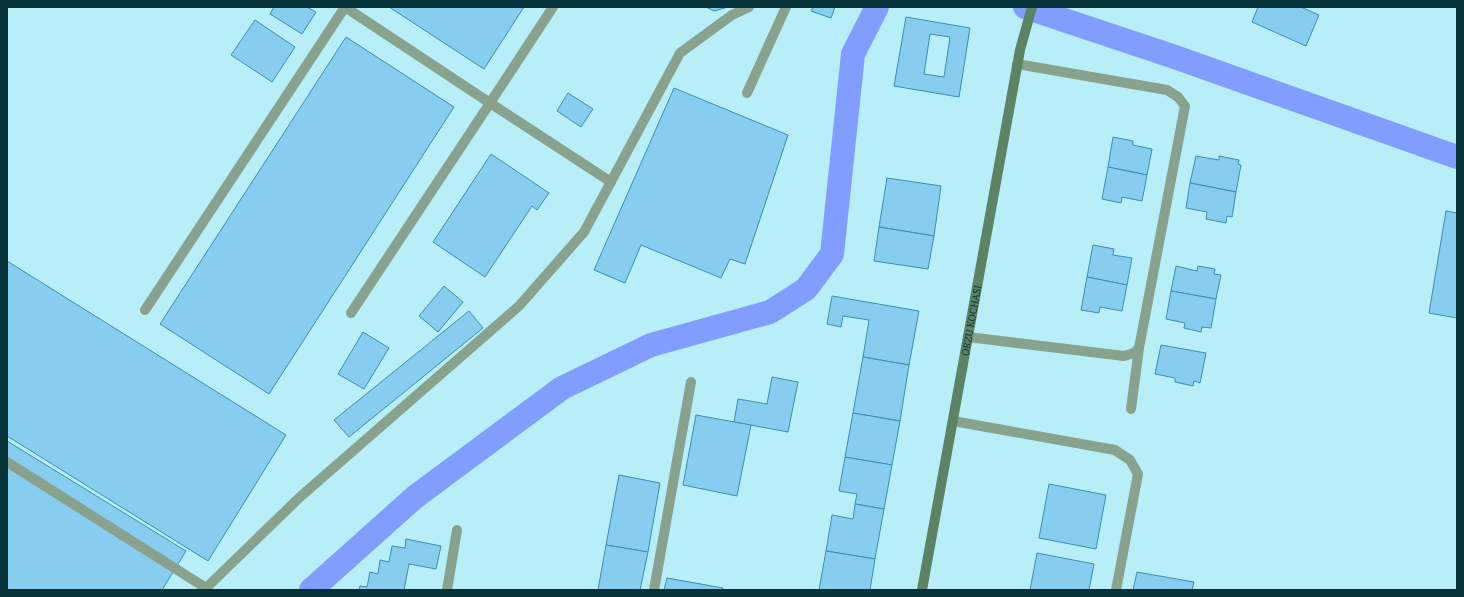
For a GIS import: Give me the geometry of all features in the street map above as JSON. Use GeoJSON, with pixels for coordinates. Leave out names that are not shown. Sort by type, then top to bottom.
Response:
{"type":"FeatureCollection","features":[{"type":"Feature","properties":{"kind":"main road","name":"ORZU KOCHASI"},"geometry":{"type":"LineString","coordinates":[[922,590],[1020,50],[1032,7]]}},
{"type":"Feature","properties":{"kind":"street"},"geometry":{"type":"LineString","coordinates":[[145,310],[345,7],[611,182]]}},
{"type":"Feature","properties":{"kind":"street"},"geometry":{"type":"LineString","coordinates":[[351,313],[552,7]]}},
{"type":"Feature","properties":{"kind":"street"},"geometry":{"type":"LineString","coordinates":[[7,462],[205,589],[300,497],[518,306],[584,232],[680,53],[732,15],[749,7]]}},
{"type":"Feature","properties":{"kind":"street"},"geometry":{"type":"LineString","coordinates":[[747,93],[786,7]]}},
{"type":"Feature","properties":{"kind":"street"},"geometry":{"type":"LineString","coordinates":[[1018,64],[1167,90],[1178,97],[1185,106],[1139,348],[1131,409]]}},
{"type":"Feature","properties":{"kind":"street"},"geometry":{"type":"LineString","coordinates":[[968,337],[1124,356],[1134,353],[1139,348]]}},
{"type":"Feature","properties":{"kind":"street"},"geometry":{"type":"LineString","coordinates":[[654,590],[691,382]]}},
{"type":"Feature","properties":{"kind":"street"},"geometry":{"type":"LineString","coordinates":[[953,421],[1115,450],[1130,460],[1138,474],[1116,590]]}},
{"type":"Feature","properties":{"kind":"street"},"geometry":{"type":"LineString","coordinates":[[447,590],[457,530]]}},
{"type":"Feature","properties":{"kind":"building"},"geometry":{"type":"Polygon","coordinates":[[[274,7],[307,7],[316,12],[302,34],[270,14],[274,7]]]}},
{"type":"Feature","properties":{"kind":"building"},"geometry":{"type":"Polygon","coordinates":[[[389,7],[524,7],[484,69],[389,7]]]}},
{"type":"Feature","properties":{"kind":"building"},"geometry":{"type":"Polygon","coordinates":[[[706,7],[728,7],[714,11],[706,7]]]}},
{"type":"Feature","properties":{"kind":"building"},"geometry":{"type":"Polygon","coordinates":[[[813,7],[835,7],[831,18],[811,11],[813,7]]]}},
{"type":"Feature","properties":{"kind":"building"},"geometry":{"type":"Polygon","coordinates":[[[1258,7],[1301,7],[1319,15],[1306,46],[1252,22],[1258,7]]]}},
{"type":"Feature","properties":{"kind":"building"},"geometry":{"type":"Polygon","coordinates":[[[906,17],[970,28],[959,97],[894,86],[906,17]],[[930,34],[924,74],[944,77],[950,37],[930,34]]]}},
{"type":"Feature","properties":{"kind":"building"},"geometry":{"type":"Polygon","coordinates":[[[255,20],[295,47],[272,82],[231,55],[255,20]]]}},
{"type":"Feature","properties":{"kind":"building"},"geometry":{"type":"Polygon","coordinates":[[[346,37],[454,107],[269,394],[160,324],[346,37]]]}},
{"type":"Feature","properties":{"kind":"building"},"geometry":{"type":"Polygon","coordinates":[[[674,88],[788,135],[745,264],[730,259],[721,278],[641,245],[625,283],[594,270],[674,88]]]}},
{"type":"Feature","properties":{"kind":"building"},"geometry":{"type":"Polygon","coordinates":[[[568,93],[593,109],[581,127],[557,111],[568,93]]]}},
{"type":"Feature","properties":{"kind":"building"},"geometry":{"type":"Polygon","coordinates":[[[1113,137],[1133,141],[1133,145],[1152,149],[1147,175],[1108,167],[1113,137]]]}},
{"type":"Feature","properties":{"kind":"building"},"geometry":{"type":"Polygon","coordinates":[[[491,154],[549,193],[537,210],[532,206],[485,277],[433,242],[491,154]]]}},
{"type":"Feature","properties":{"kind":"building"},"geometry":{"type":"Polygon","coordinates":[[[1196,156],[1219,160],[1219,156],[1239,160],[1238,164],[1241,165],[1236,192],[1190,183],[1196,156]]]}},
{"type":"Feature","properties":{"kind":"building"},"geometry":{"type":"Polygon","coordinates":[[[1108,167],[1147,175],[1142,201],[1122,197],[1121,203],[1102,199],[1108,167]]]}},
{"type":"Feature","properties":{"kind":"building"},"geometry":{"type":"Polygon","coordinates":[[[887,178],[941,186],[934,236],[879,227],[887,178]]]}},
{"type":"Feature","properties":{"kind":"building"},"geometry":{"type":"Polygon","coordinates":[[[1190,183],[1236,192],[1232,217],[1227,216],[1226,223],[1206,219],[1207,212],[1186,208],[1190,183]]]}},
{"type":"Feature","properties":{"kind":"building"},"geometry":{"type":"Polygon","coordinates":[[[1446,211],[1457,213],[1457,318],[1429,313],[1446,211]]]}},
{"type":"Feature","properties":{"kind":"building"},"geometry":{"type":"Polygon","coordinates":[[[879,227],[934,236],[928,269],[874,261],[879,227]]]}},
{"type":"Feature","properties":{"kind":"building"},"geometry":{"type":"Polygon","coordinates":[[[1093,245],[1114,249],[1113,255],[1132,258],[1127,285],[1087,277],[1093,245]]]}},
{"type":"Feature","properties":{"kind":"building"},"geometry":{"type":"Polygon","coordinates":[[[7,261],[286,435],[208,561],[7,436],[7,261]]]}},
{"type":"Feature","properties":{"kind":"building"},"geometry":{"type":"Polygon","coordinates":[[[1176,266],[1197,271],[1198,266],[1215,269],[1214,274],[1221,275],[1216,299],[1171,291],[1176,266]]]}},
{"type":"Feature","properties":{"kind":"building"},"geometry":{"type":"Polygon","coordinates":[[[1087,277],[1127,285],[1122,311],[1100,307],[1099,313],[1081,310],[1087,277]]]}},
{"type":"Feature","properties":{"kind":"building"},"geometry":{"type":"Polygon","coordinates":[[[444,286],[463,302],[438,332],[419,316],[444,286]]]}},
{"type":"Feature","properties":{"kind":"building"},"geometry":{"type":"Polygon","coordinates":[[[1171,291],[1216,299],[1211,328],[1202,327],[1201,332],[1184,328],[1185,323],[1166,319],[1171,291]]]}},
{"type":"Feature","properties":{"kind":"building"},"geometry":{"type":"Polygon","coordinates":[[[832,296],[919,311],[909,365],[863,357],[869,320],[843,316],[841,327],[827,324],[832,296]]]}},
{"type":"Feature","properties":{"kind":"building"},"geometry":{"type":"Polygon","coordinates":[[[469,311],[483,328],[349,437],[334,420],[469,311]]]}},
{"type":"Feature","properties":{"kind":"building"},"geometry":{"type":"Polygon","coordinates":[[[363,332],[389,348],[364,389],[338,374],[363,332]]]}},
{"type":"Feature","properties":{"kind":"building"},"geometry":{"type":"Polygon","coordinates":[[[1161,345],[1206,353],[1200,383],[1194,381],[1193,386],[1175,382],[1175,378],[1155,374],[1161,345]]]}},
{"type":"Feature","properties":{"kind":"building"},"geometry":{"type":"Polygon","coordinates":[[[863,357],[909,365],[900,421],[853,413],[863,357]]]}},
{"type":"Feature","properties":{"kind":"building"},"geometry":{"type":"Polygon","coordinates":[[[772,377],[798,382],[788,432],[734,422],[738,399],[767,404],[772,377]]]}},
{"type":"Feature","properties":{"kind":"building"},"geometry":{"type":"Polygon","coordinates":[[[853,413],[900,421],[892,465],[845,457],[853,413]]]}},
{"type":"Feature","properties":{"kind":"building"},"geometry":{"type":"Polygon","coordinates":[[[696,415],[751,425],[737,496],[683,485],[696,415]]]}},
{"type":"Feature","properties":{"kind":"building"},"geometry":{"type":"Polygon","coordinates":[[[7,441],[186,551],[162,590],[7,590],[7,441]]]}},
{"type":"Feature","properties":{"kind":"building"},"geometry":{"type":"Polygon","coordinates":[[[845,457],[892,465],[884,509],[855,504],[857,494],[839,491],[845,457]]]}},
{"type":"Feature","properties":{"kind":"building"},"geometry":{"type":"Polygon","coordinates":[[[619,475],[660,483],[648,552],[606,545],[619,475]]]}},
{"type":"Feature","properties":{"kind":"building"},"geometry":{"type":"Polygon","coordinates":[[[1049,484],[1106,495],[1096,549],[1039,538],[1049,484]]]}},
{"type":"Feature","properties":{"kind":"building"},"geometry":{"type":"Polygon","coordinates":[[[855,504],[884,509],[875,559],[826,551],[832,515],[853,519],[855,504]]]}},
{"type":"Feature","properties":{"kind":"building"},"geometry":{"type":"Polygon","coordinates":[[[406,539],[441,546],[436,569],[409,564],[404,590],[359,590],[360,586],[367,587],[370,572],[378,574],[380,560],[389,562],[392,546],[405,548],[406,539]]]}},
{"type":"Feature","properties":{"kind":"building"},"geometry":{"type":"Polygon","coordinates":[[[606,545],[648,552],[640,590],[598,590],[606,545]]]}},
{"type":"Feature","properties":{"kind":"building"},"geometry":{"type":"Polygon","coordinates":[[[826,551],[875,559],[870,590],[819,590],[826,551]]]}},
{"type":"Feature","properties":{"kind":"building"},"geometry":{"type":"Polygon","coordinates":[[[1037,553],[1094,564],[1089,590],[1030,590],[1037,553]]]}},
{"type":"Feature","properties":{"kind":"building"},"geometry":{"type":"Polygon","coordinates":[[[1137,572],[1194,582],[1192,590],[1133,590],[1137,572]]]}},
{"type":"Feature","properties":{"kind":"building"},"geometry":{"type":"Polygon","coordinates":[[[667,578],[723,588],[722,590],[664,590],[667,578]]]}},
{"type":"Feature","properties":{"kind":"waterway"},"geometry":{"type":"LineString","coordinates":[[311,590],[415,497],[562,388],[651,345],[770,312],[806,289],[832,254],[853,54],[877,7]]}},
{"type":"Feature","properties":{"kind":"waterway"},"geometry":{"type":"LineString","coordinates":[[1025,7],[1172,56],[1457,157]]}}]}
